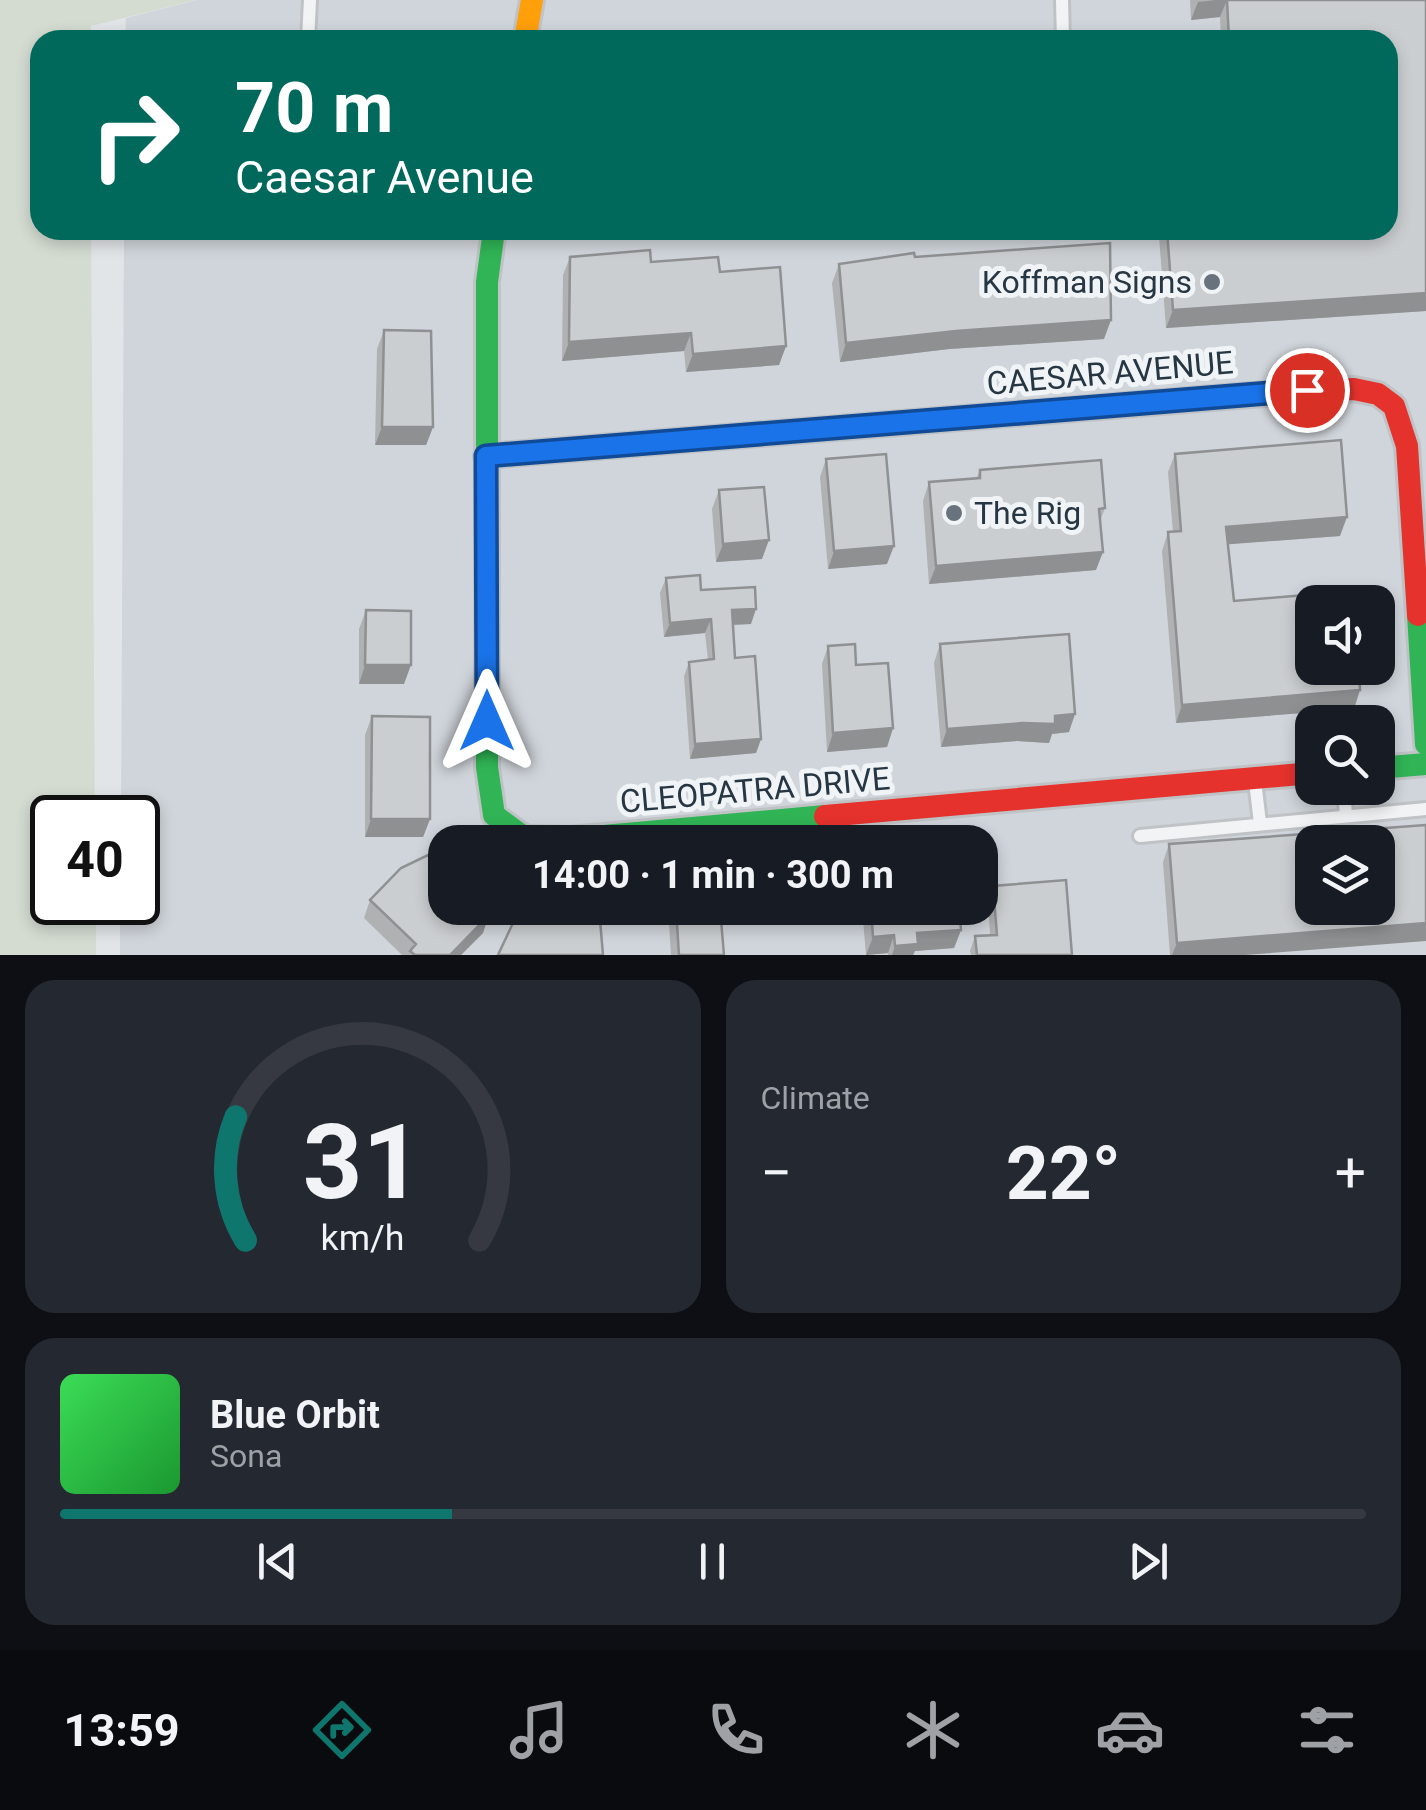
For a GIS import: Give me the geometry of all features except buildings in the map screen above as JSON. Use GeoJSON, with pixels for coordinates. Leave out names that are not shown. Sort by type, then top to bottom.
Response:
{"type":"FeatureCollection","features":[{"type":"Feature","properties":{"kind":"street"},"geometry":{"type":"LineString","coordinates":[[528,30],[532,0]]}},
{"type":"Feature","properties":{"kind":"street","name":"CLEOPATRA DRIVE"},"geometry":{"type":"LineString","coordinates":[[493,240],[487,282],[487,767],[494,814],[525,838],[570,838],[1295,775]]}},
{"type":"Feature","properties":{"kind":"street","name":"CAESAR AVENUE"},"geometry":{"type":"LineString","coordinates":[[486,456],[1337,388],[1372,390],[1402,414],[1407,446],[1426,744]]}},
{"type":"Feature","properties":{"kind":"street"},"geometry":{"type":"LineString","coordinates":[[1395,767],[1426,764]]}},
{"type":"Feature","properties":{"kind":"lane"},"geometry":{"type":"LineString","coordinates":[[308,30],[310,0]]}},
{"type":"Feature","properties":{"kind":"lane"},"geometry":{"type":"LineString","coordinates":[[1062,0],[1063,30]]}},
{"type":"Feature","properties":{"kind":"lane"},"geometry":{"type":"LineString","coordinates":[[1255,778],[1260,823]]}},
{"type":"Feature","properties":{"kind":"lane"},"geometry":{"type":"LineString","coordinates":[[1345,805],[1346,816]]}},
{"type":"Feature","properties":{"kind":"lane"},"geometry":{"type":"LineString","coordinates":[[1140,836],[1426,810]]}},
{"type":"Feature","properties":{"kind":"shaded area"},"geometry":{"type":"Polygon","coordinates":[[[0,0],[196,0],[91,26],[91,30],[30,30],[30,240],[91,240],[95,795],[30,795],[30,925],[96,925],[96,955],[0,955],[0,0]]]}},
{"type":"Feature","properties":{"kind":"shaded area"},"geometry":{"type":"Polygon","coordinates":[[[197,0],[1426,0],[1426,955],[120,955],[120,925],[160,925],[160,795],[121,795],[124,240],[1398,240],[1398,30],[125,30],[126,18],[197,0]]]}},
{"type":"Feature","properties":{"kind":"traffic: fast"},"geometry":{"type":"LineString","coordinates":[[493,240],[487,282],[487,767],[494,815],[525,838],[570,839],[825,816]]}},
{"type":"Feature","properties":{"kind":"traffic: fast"},"geometry":{"type":"LineString","coordinates":[[1418,615],[1426,744]]}},
{"type":"Feature","properties":{"kind":"traffic: fast"},"geometry":{"type":"LineString","coordinates":[[1395,767],[1426,764]]}},
{"type":"Feature","properties":{"kind":"traffic: slow"},"geometry":{"type":"LineString","coordinates":[[527,30],[532,0]]}},
{"type":"Feature","properties":{"kind":"traffic: slow"},"geometry":{"type":"LineString","coordinates":[[486,456],[1250,395]]}},
{"type":"Feature","properties":{"kind":"traffic: jam"},"geometry":{"type":"LineString","coordinates":[[1250,395],[1354,389],[1378,394],[1394,406],[1407,446],[1418,615]]}},
{"type":"Feature","properties":{"kind":"traffic: jam"},"geometry":{"type":"LineString","coordinates":[[825,816],[1295,775]]}},
{"type":"Feature","properties":{"kind":"place","name":"Koffman Signs"},"geometry":{"type":"Point","coordinates":[1212,282]}},
{"type":"Feature","properties":{"kind":"place","name":"The Rig"},"geometry":{"type":"Point","coordinates":[954,513]}},
{"type":"Feature","properties":{"kind":"route"},"geometry":{"type":"LineString","coordinates":[[487,721],[486,456],[1307,390]]}}]}
